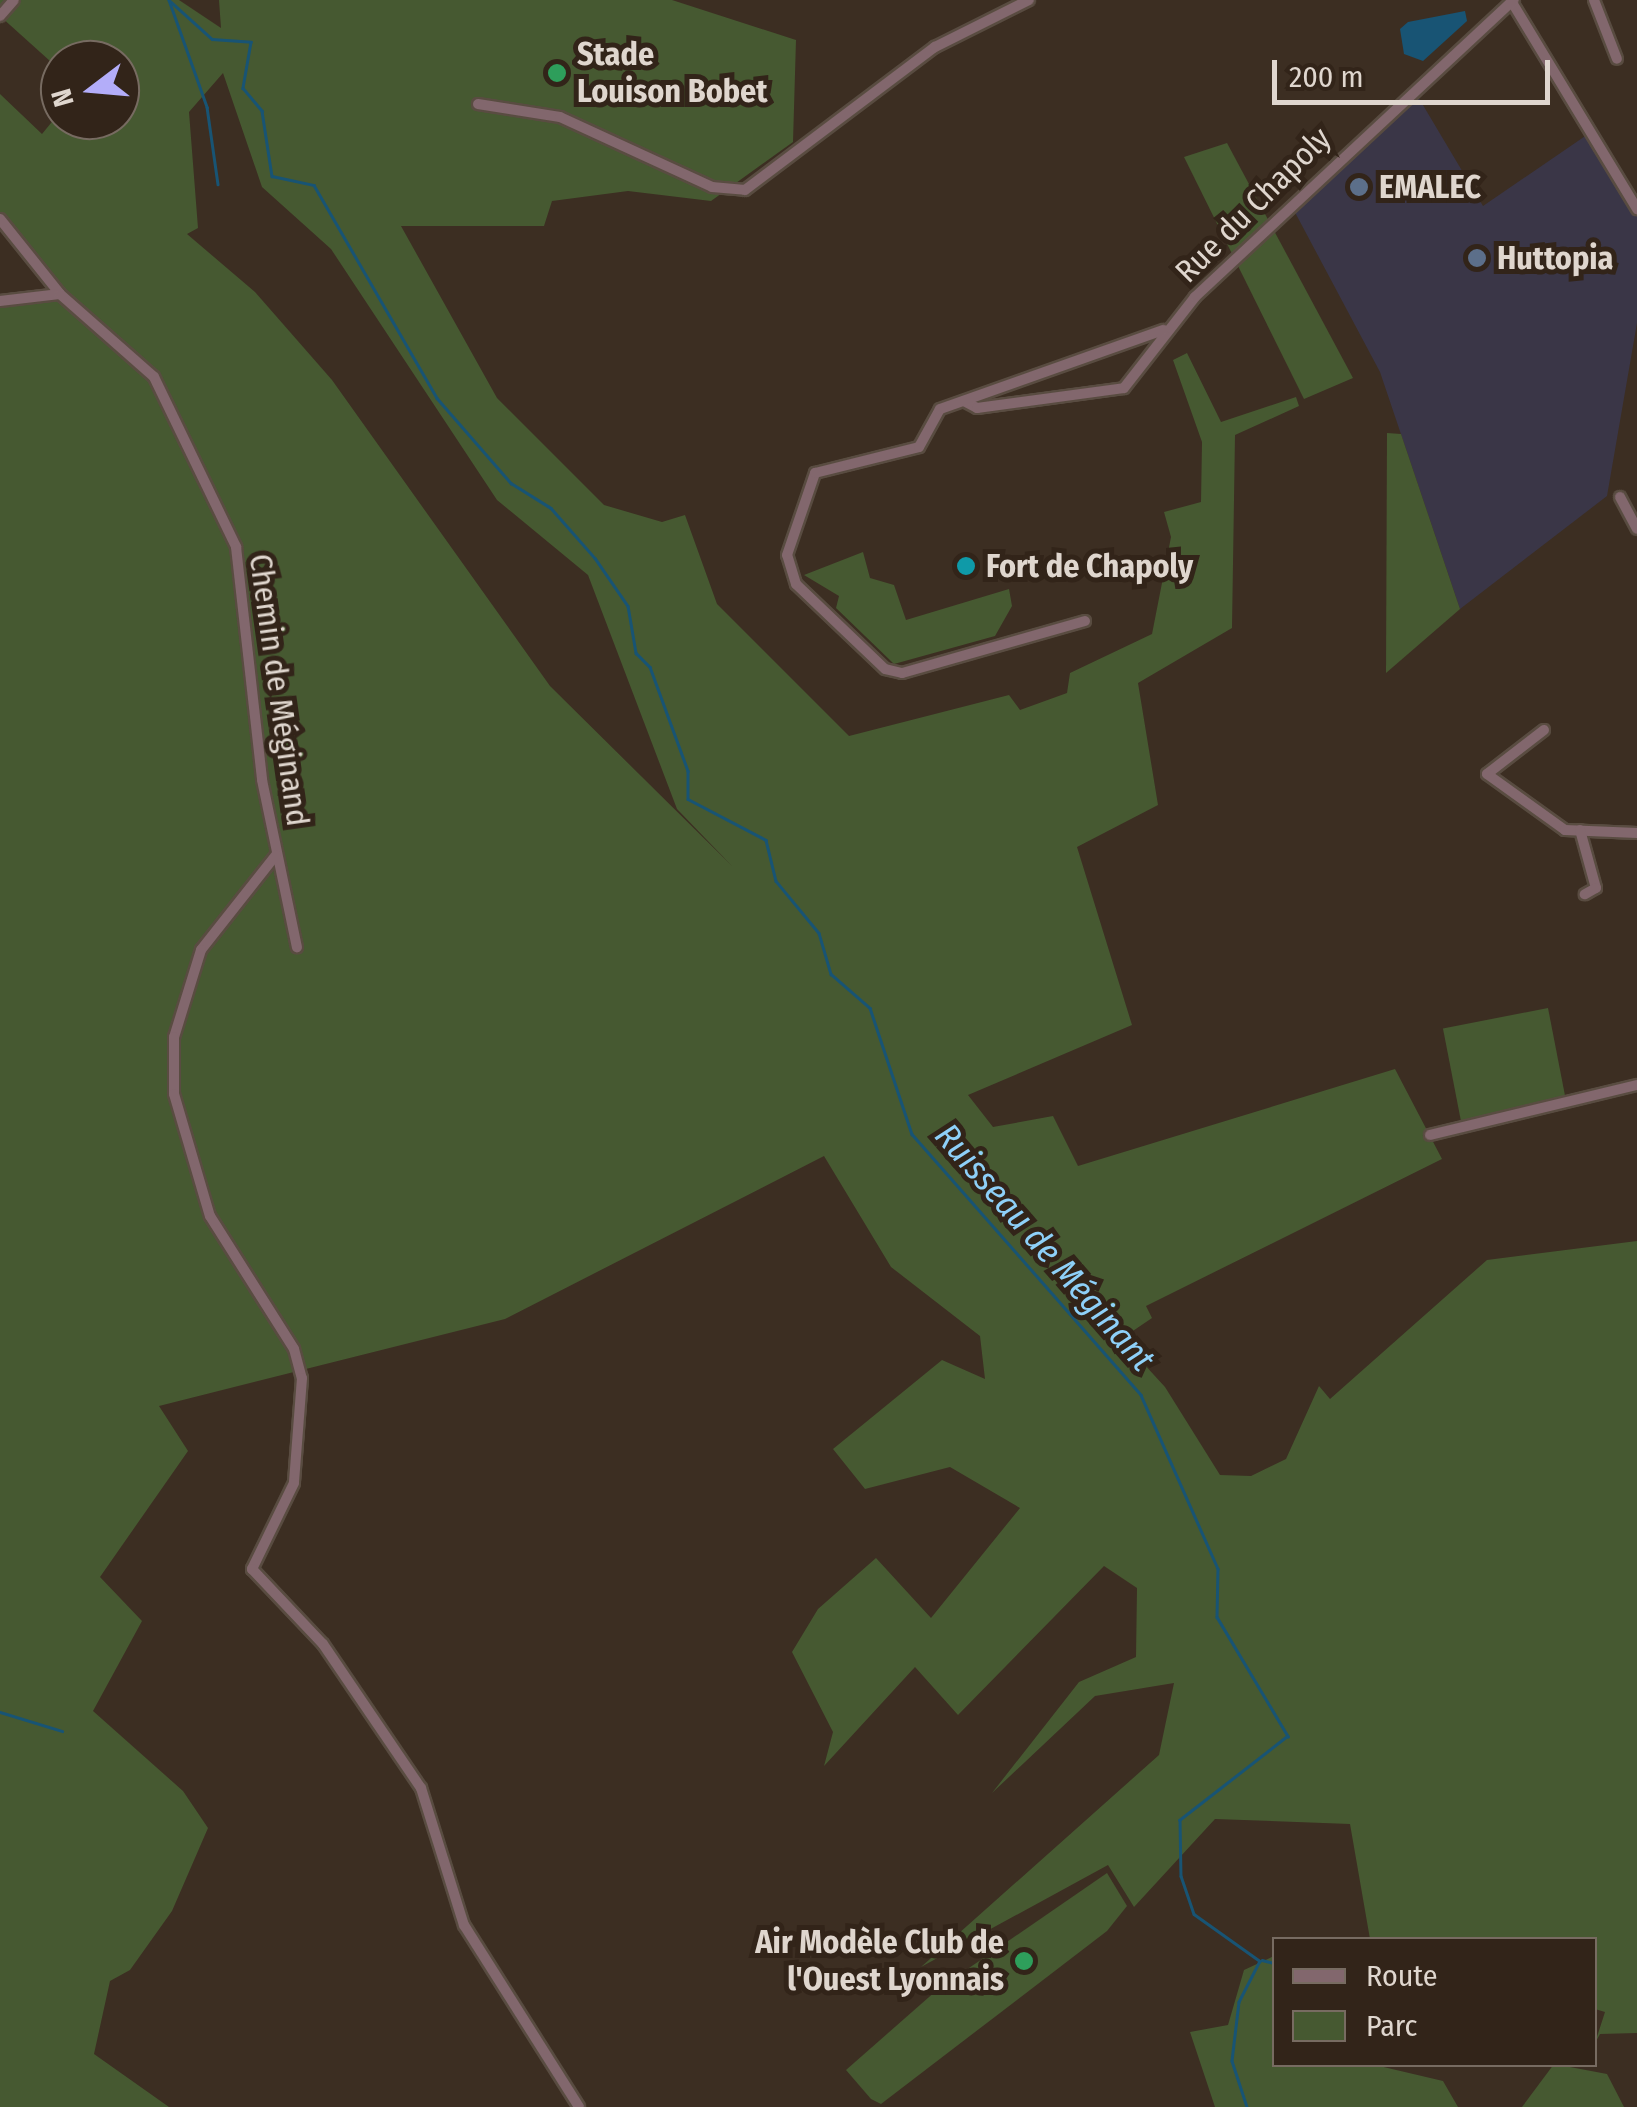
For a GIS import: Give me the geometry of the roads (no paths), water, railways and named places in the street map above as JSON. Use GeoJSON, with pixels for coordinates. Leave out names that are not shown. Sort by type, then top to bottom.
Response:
{"type":"FeatureCollection","features":[{"type":"Feature","properties":{"kind":"street"},"geometry":{"type":"LineString","coordinates":[[0,16],[14,0]]}},
{"type":"Feature","properties":{"kind":"street"},"geometry":{"type":"LineString","coordinates":[[478,104],[560,118],[712,187],[745,190],[934,47],[1029,0]]}},
{"type":"Feature","properties":{"kind":"street"},"geometry":{"type":"LineString","coordinates":[[1594,0],[1617,60]]}},
{"type":"Feature","properties":{"kind":"street"},"geometry":{"type":"LineString","coordinates":[[1513,2],[1637,210]]}},
{"type":"Feature","properties":{"kind":"street","name":"Rue du Chapoly"},"geometry":{"type":"LineString","coordinates":[[964,400],[977,408],[1112,394],[1163,330],[1351,143],[1513,2]]}},
{"type":"Feature","properties":{"kind":"street","name":"Chemin de Méginand"},"geometry":{"type":"LineString","coordinates":[[0,220],[60,294],[154,378],[236,546],[276,855],[298,947]]}},
{"type":"Feature","properties":{"kind":"street"},"geometry":{"type":"LineString","coordinates":[[0,301],[60,294]]}},
{"type":"Feature","properties":{"kind":"street","name":"Rue du Chapoly"},"geometry":{"type":"LineString","coordinates":[[1085,621],[902,673],[885,668],[790,574],[787,555],[815,473],[919,448],[931,415],[1163,330]]}},
{"type":"Feature","properties":{"kind":"street"},"geometry":{"type":"LineString","coordinates":[[1620,497],[1637,529]]}},
{"type":"Feature","properties":{"kind":"street"},"geometry":{"type":"LineString","coordinates":[[1544,730],[1487,774],[1545,821],[1580,830],[1637,833]]}},
{"type":"Feature","properties":{"kind":"street"},"geometry":{"type":"LineString","coordinates":[[1580,830],[1596,888],[1585,894]]}},
{"type":"Feature","properties":{"kind":"street","name":"Chemin de Méginand"},"geometry":{"type":"LineString","coordinates":[[276,855],[201,950],[174,1037],[174,1094],[210,1216],[294,1349],[302,1378],[294,1483],[252,1568],[323,1644],[421,1788],[464,1924],[578,2107]]}},
{"type":"Feature","properties":{"kind":"street"},"geometry":{"type":"LineString","coordinates":[[1430,1135],[1637,1086]]}},
{"type":"Feature","properties":{"kind":"water"},"geometry":{"type":"Polygon","coordinates":[[[1465,11],[1467,21],[1423,61],[1404,54],[1400,29],[1408,22],[1465,11]]]}},
{"type":"Feature","properties":{"kind":"waterway","name":"Ruisseau de Méginant"},"geometry":{"type":"LineString","coordinates":[[169,0],[212,39],[251,42],[243,88],[262,111],[272,176],[314,185],[437,398],[511,483],[551,508],[595,558],[628,606],[636,653],[650,667],[688,771],[688,799],[766,840],[776,881],[819,933],[831,974],[870,1008],[912,1134],[1141,1395],[1218,1569],[1217,1617],[1288,1736],[1180,1820],[1181,1876],[1194,1914],[1260,1961],[1239,2002],[1232,2061],[1247,2107]]}},
{"type":"Feature","properties":{"kind":"waterway"},"geometry":{"type":"LineString","coordinates":[[169,0],[207,107],[218,184]]}},
{"type":"Feature","properties":{"kind":"waterway"},"geometry":{"type":"LineString","coordinates":[[0,1712],[62,1731]]}},
{"type":"Feature","properties":{"kind":"waterway"},"geometry":{"type":"LineString","coordinates":[[1262,1960],[1272,1962]]}},
{"type":"Feature","properties":{"kind":"place","name":"Stade Louison Bobet"},"geometry":{"type":"Point","coordinates":[557,73]}},
{"type":"Feature","properties":{"kind":"place","name":"EMALEC"},"geometry":{"type":"Point","coordinates":[1359,187]}},
{"type":"Feature","properties":{"kind":"place","name":"Huttopia"},"geometry":{"type":"Point","coordinates":[1477,258]}},
{"type":"Feature","properties":{"kind":"place","name":"Fort de Chapoly"},"geometry":{"type":"Point","coordinates":[966,566]}},
{"type":"Feature","properties":{"kind":"place","name":"Air Modèle Club de l'Ouest Lyonnais"},"geometry":{"type":"Point","coordinates":[1024,1961]}}]}
